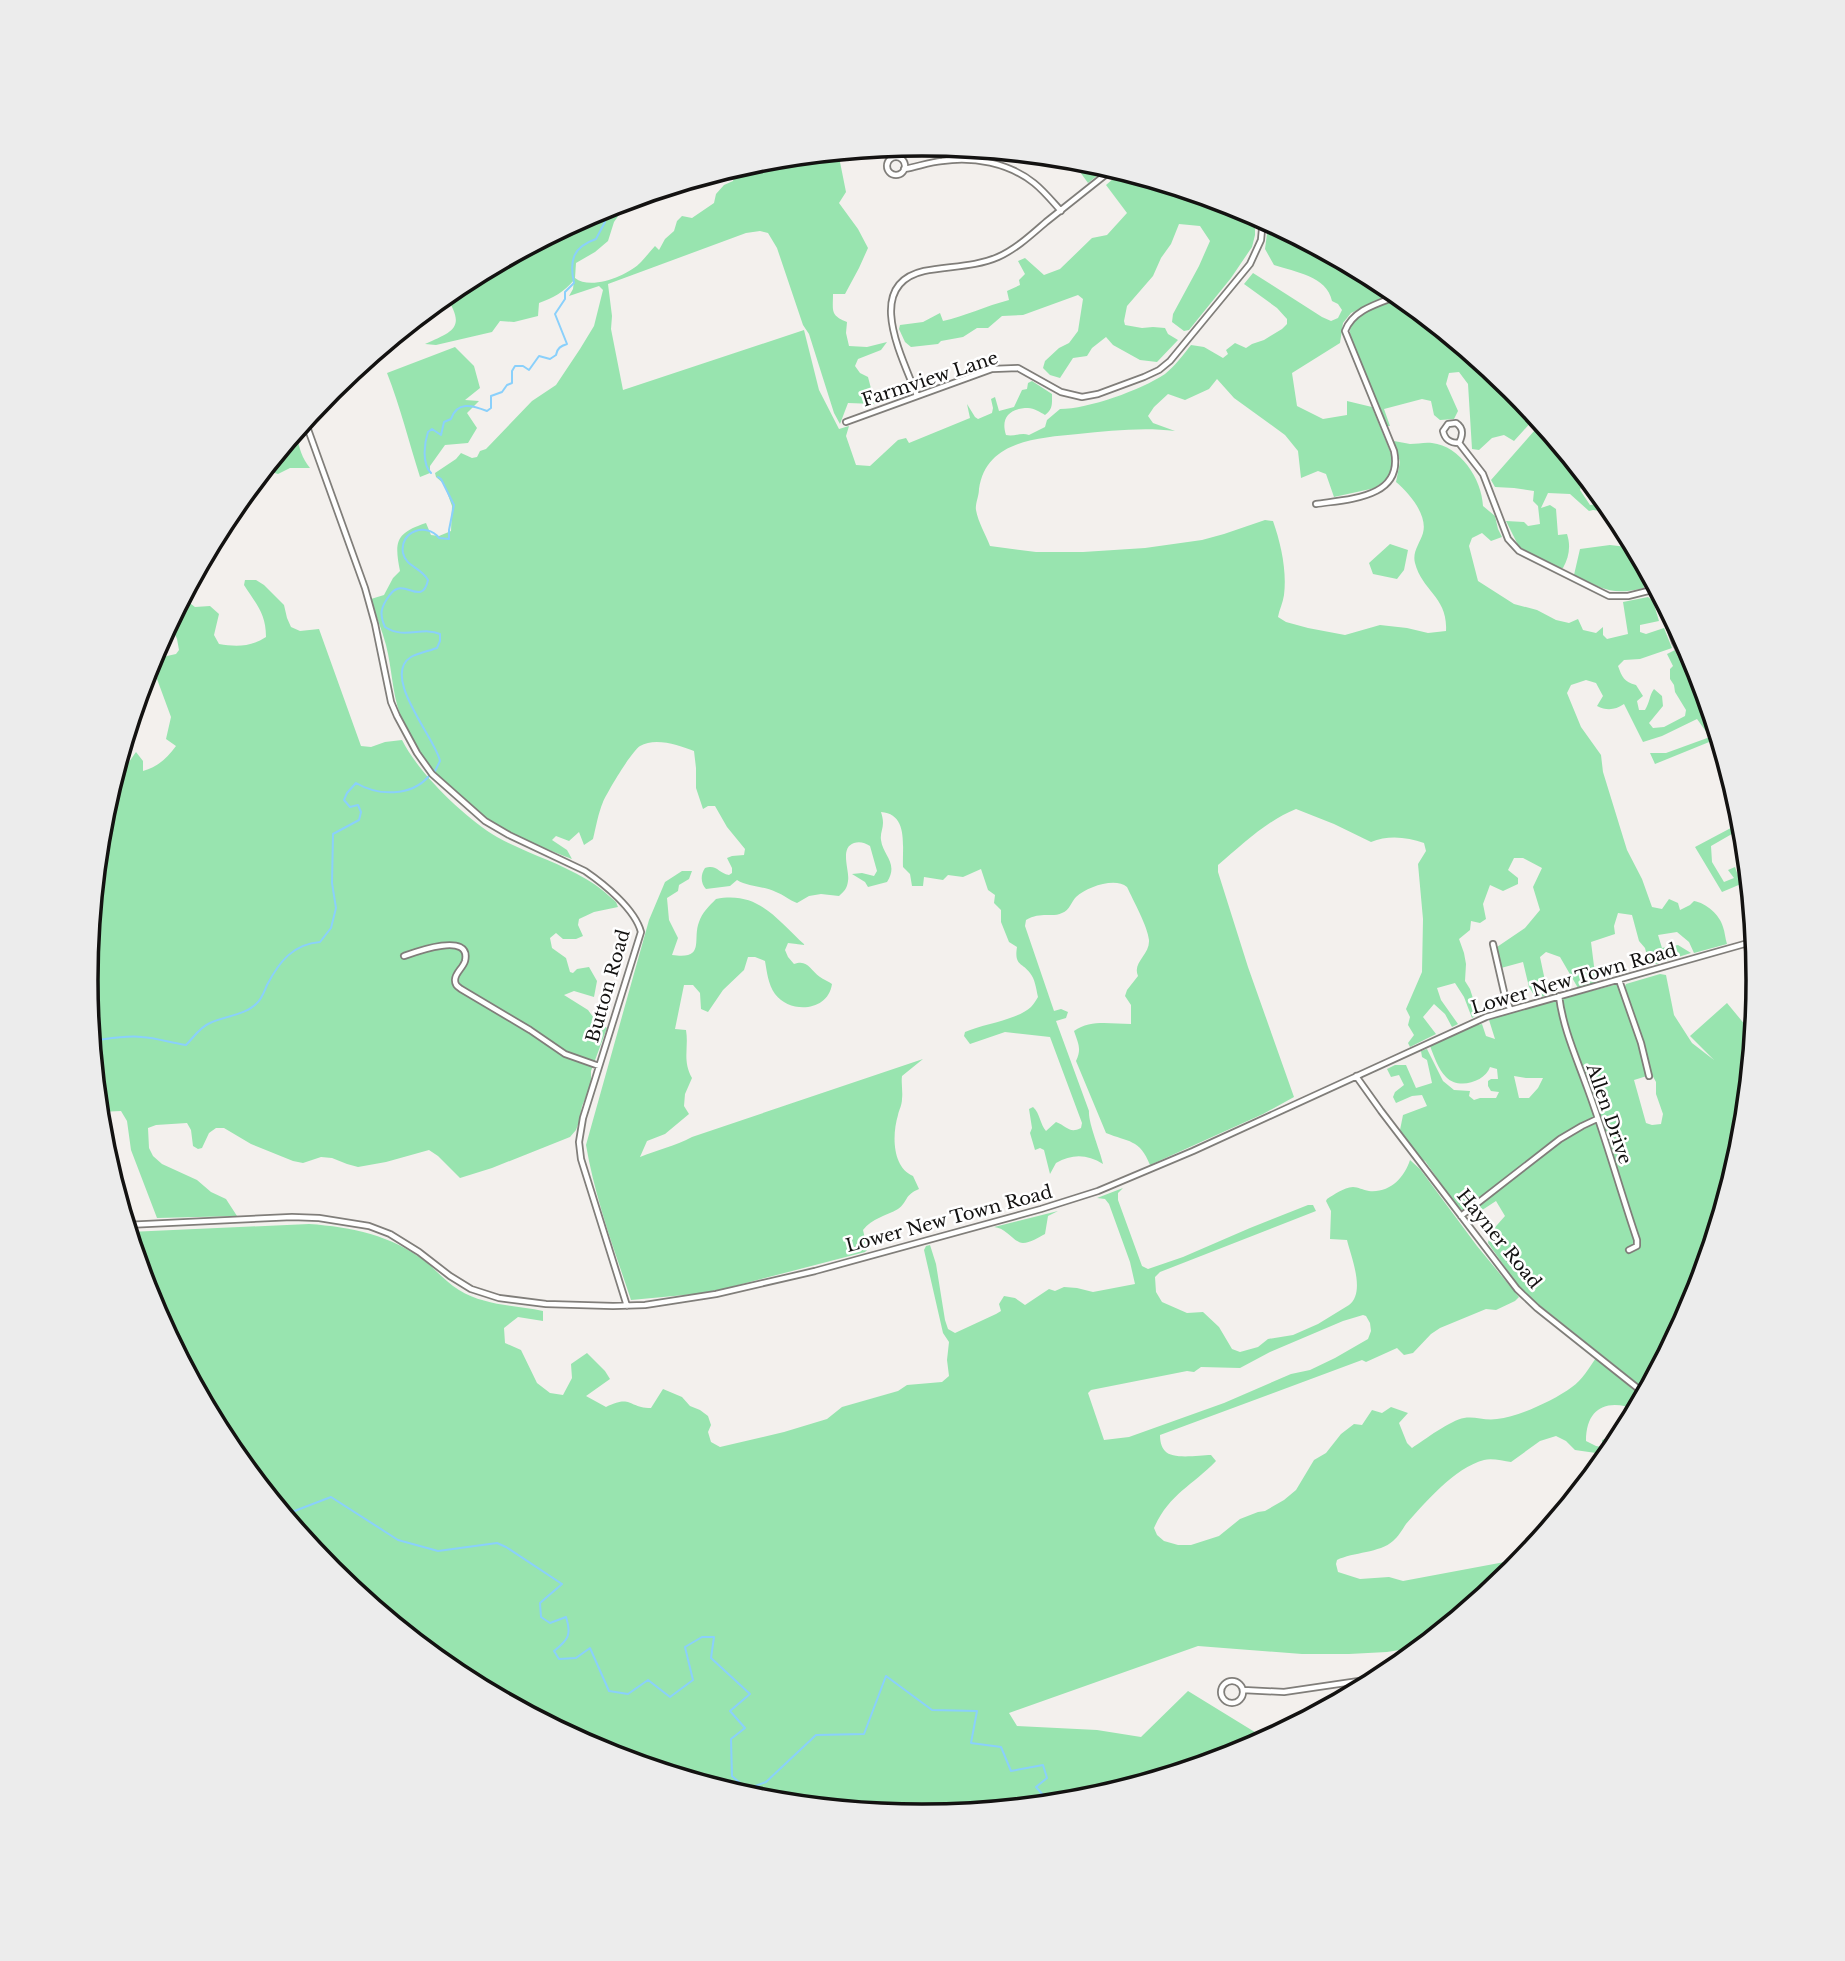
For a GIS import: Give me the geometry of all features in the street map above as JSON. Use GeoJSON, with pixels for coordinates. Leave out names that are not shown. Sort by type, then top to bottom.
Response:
{"type":"FeatureCollection","features":[{"type":"Feature","properties":{"kind":"street"},"geometry":{"type":"LineString","coordinates":[[904,169],[903,161],[899,157],[887,163],[889,172],[895,175],[904,169],[955,159],[994,164],[1014,170],[1033,182],[1061,211]]}},
{"type":"Feature","properties":{"kind":"street"},"geometry":{"type":"LineString","coordinates":[[917,396],[890,317],[893,297],[901,284],[918,273],[977,264],[1015,248],[1103,177]]}},
{"type":"Feature","properties":{"kind":"street","name":"Farmview Lane"},"geometry":{"type":"LineString","coordinates":[[846,422],[1002,367],[1018,368],[1061,392],[1082,397],[1098,394],[1153,373],[1170,361],[1250,264],[1261,240],[1262,230]]}},
{"type":"Feature","properties":{"kind":"street"},"geometry":{"type":"LineString","coordinates":[[1316,504],[1371,493],[1384,488],[1394,476],[1394,451],[1345,331],[1356,314],[1388,300]]}},
{"type":"Feature","properties":{"kind":"street"},"geometry":{"type":"LineString","coordinates":[[1459,443],[1461,427],[1456,423],[1448,425],[1443,431],[1445,438],[1459,443],[1480,468],[1508,539],[1519,551],[1601,594],[1628,596],[1649,590]]}},
{"type":"Feature","properties":{"kind":"street","name":"Button Road"},"geometry":{"type":"LineString","coordinates":[[309,431],[365,588],[391,702],[417,753],[432,774],[485,821],[596,878],[634,914],[639,923],[641,932],[583,1118],[579,1142],[581,1159],[627,1306]]}},
{"type":"Feature","properties":{"kind":"street"},"geometry":{"type":"LineString","coordinates":[[1493,944],[1510,1009]]}},
{"type":"Feature","properties":{"kind":"street","name":"Lower New Town Road"},"geometry":{"type":"LineString","coordinates":[[135,1225],[319,1218],[369,1226],[390,1234],[471,1289],[499,1298],[546,1304],[627,1306],[698,1297],[815,1270],[1098,1191],[1144,1173],[1486,1017],[1746,944]]}},
{"type":"Feature","properties":{"kind":"street"},"geometry":{"type":"LineString","coordinates":[[404,956],[431,947],[457,946],[463,949],[466,954],[464,964],[456,976],[456,985],[565,1054],[599,1066]]}},
{"type":"Feature","properties":{"kind":"street"},"geometry":{"type":"LineString","coordinates":[[1619,980],[1641,1043],[1649,1076]]}},
{"type":"Feature","properties":{"kind":"street","name":"Allen Drive"},"geometry":{"type":"LineString","coordinates":[[1559,996],[1569,1038],[1637,1240],[1637,1246],[1629,1250]]}},
{"type":"Feature","properties":{"kind":"street","name":"Hayner Road"},"geometry":{"type":"LineString","coordinates":[[1356,1076],[1517,1289],[1639,1389]]}},
{"type":"Feature","properties":{"kind":"street"},"geometry":{"type":"LineString","coordinates":[[1461,1216],[1560,1139],[1597,1119]]}},
{"type":"Feature","properties":{"kind":"street"},"geometry":{"type":"LineString","coordinates":[[1231,1681],[1239,1683],[1243,1690],[1242,1698],[1233,1703],[1225,1701],[1221,1694],[1224,1684],[1231,1681]]}},
{"type":"Feature","properties":{"kind":"street"},"geometry":{"type":"LineString","coordinates":[[1243,1690],[1284,1692],[1357,1681]]}},
{"type":"Feature","properties":{"kind":"green space"},"geometry":{"type":"Polygon","coordinates":[[[840,161],[846,192],[839,203],[868,248],[845,294],[833,294],[833,308],[835,315],[847,322],[849,346],[867,347],[887,342],[881,350],[858,359],[855,366],[860,373],[868,377],[875,404],[848,403],[840,424],[777,248],[768,233],[760,231],[746,233],[608,284],[611,329],[623,390],[804,330],[819,390],[839,429],[849,426],[846,436],[856,465],[870,466],[898,440],[906,438],[909,443],[970,418],[967,404],[978,419],[992,413],[991,399],[995,397],[999,411],[1014,407],[1022,390],[1027,389],[1028,383],[1032,381],[1052,394],[1049,411],[1045,415],[1030,408],[1012,412],[1006,419],[1006,435],[1029,435],[1045,427],[1047,420],[1060,409],[1099,402],[1155,380],[1172,368],[1191,345],[1204,347],[1223,358],[1228,354],[1226,350],[1235,343],[1246,348],[1264,340],[1282,329],[1287,324],[1287,319],[1277,308],[1244,284],[1253,273],[1322,317],[1331,321],[1338,318],[1342,310],[1317,280],[1274,265],[1265,249],[1267,232],[1335,266],[1385,298],[1351,313],[1343,323],[1340,343],[1292,373],[1297,406],[1323,419],[1347,415],[1347,401],[1372,407],[1392,456],[1390,476],[1375,488],[1334,497],[1326,474],[1318,471],[1301,478],[1298,451],[1285,435],[1234,398],[1217,379],[1209,389],[1185,400],[1168,394],[1154,407],[1148,416],[1153,423],[1175,431],[1126,430],[1063,436],[1031,440],[1003,451],[992,460],[984,473],[976,505],[978,519],[990,546],[1036,552],[1145,548],[1202,540],[1265,520],[1273,521],[1281,548],[1285,577],[1284,595],[1278,617],[1308,628],[1345,635],[1380,625],[1428,633],[1446,631],[1443,610],[1418,573],[1415,563],[1415,551],[1423,533],[1423,519],[1412,498],[1396,482],[1400,462],[1394,441],[1410,444],[1432,443],[1452,450],[1474,475],[1483,506],[1495,516],[1502,537],[1491,541],[1482,533],[1472,538],[1469,546],[1478,581],[1514,604],[1537,610],[1556,620],[1569,623],[1578,619],[1583,630],[1596,633],[1603,627],[1603,635],[1607,639],[1628,634],[1623,602],[1648,597],[1653,601],[1659,621],[1640,625],[1640,632],[1646,634],[1664,628],[1672,648],[1640,659],[1624,660],[1618,666],[1626,681],[1636,685],[1643,696],[1637,701],[1639,710],[1645,710],[1654,689],[1662,696],[1663,706],[1649,723],[1653,728],[1664,727],[1685,716],[1686,710],[1670,679],[1670,669],[1673,666],[1667,654],[1675,650],[1687,672],[1710,736],[1697,719],[1643,742],[1624,704],[1611,709],[1597,706],[1603,696],[1596,683],[1586,680],[1571,685],[1567,693],[1581,727],[1601,755],[1603,772],[1627,850],[1652,907],[1662,909],[1669,899],[1678,903],[1680,910],[1694,901],[1703,904],[1719,918],[1727,944],[1694,953],[1689,942],[1677,932],[1658,935],[1662,948],[1678,945],[1691,953],[1656,964],[1648,960],[1645,948],[1639,941],[1632,915],[1618,913],[1614,926],[1615,934],[1591,942],[1598,982],[1578,988],[1560,957],[1546,952],[1540,957],[1548,995],[1536,998],[1529,987],[1523,962],[1501,968],[1497,947],[1525,928],[1540,910],[1533,887],[1542,868],[1523,858],[1514,858],[1508,870],[1518,878],[1518,884],[1503,891],[1490,885],[1483,904],[1486,919],[1480,923],[1471,921],[1470,930],[1459,939],[1466,964],[1465,981],[1478,1014],[1472,1018],[1455,983],[1437,988],[1441,1000],[1458,1024],[1452,1027],[1445,1014],[1434,1004],[1423,1017],[1436,1034],[1410,1047],[1408,1043],[1414,1035],[1408,1025],[1410,1017],[1406,1009],[1422,972],[1423,919],[1418,864],[1426,851],[1424,843],[1398,838],[1371,842],[1296,809],[1264,827],[1218,865],[1248,967],[1294,1097],[1263,1114],[1150,1165],[1137,1146],[1106,1133],[1076,1061],[1079,1049],[1074,1031],[1094,1024],[1131,1024],[1131,1005],[1125,996],[1138,976],[1137,967],[1147,950],[1149,940],[1127,887],[1108,883],[1094,887],[1076,897],[1065,912],[1026,920],[1025,926],[1054,1011],[1061,1009],[1068,1012],[1066,1018],[1056,1021],[1089,1111],[1103,1164],[1091,1158],[1068,1158],[1056,1163],[1050,1174],[1044,1150],[1035,1150],[1030,1133],[1032,1128],[1029,1109],[1035,1109],[1046,1131],[1056,1122],[1074,1130],[1081,1128],[1082,1123],[1050,1037],[1005,1032],[970,1044],[964,1036],[965,1032],[1009,1019],[1025,1011],[1038,997],[1032,975],[1019,963],[1017,947],[1009,942],[1001,922],[1001,910],[994,903],[995,895],[988,890],[981,869],[963,877],[948,875],[943,880],[924,877],[923,886],[912,886],[910,874],[903,867],[900,825],[890,814],[881,812],[882,846],[891,865],[887,882],[868,887],[852,874],[874,876],[877,871],[870,846],[858,842],[847,850],[848,884],[839,896],[809,896],[797,903],[779,893],[737,880],[730,886],[706,889],[702,879],[705,868],[712,867],[729,875],[732,868],[727,858],[744,855],[745,849],[727,827],[715,806],[703,809],[696,788],[694,751],[667,743],[646,743],[631,756],[603,802],[593,839],[584,845],[579,832],[569,841],[556,836],[552,840],[567,850],[572,859],[509,832],[475,810],[449,787],[425,760],[407,730],[397,706],[386,645],[371,599],[384,595],[400,571],[398,545],[408,530],[426,523],[431,535],[439,536],[451,531],[452,506],[444,484],[435,473],[461,453],[472,458],[477,457],[532,401],[556,385],[594,326],[603,290],[599,286],[569,296],[574,280],[558,294],[539,303],[538,316],[514,322],[500,321],[492,332],[436,345],[425,344],[454,327],[455,314],[450,305],[464,295],[510,266],[558,241],[619,214],[608,241],[576,263],[575,278],[582,282],[600,282],[628,272],[655,246],[659,250],[682,216],[692,218],[714,203],[716,194],[724,185],[734,178],[762,172],[840,161]]]}},
{"type":"Feature","properties":{"kind":"green space"},"geometry":{"type":"Polygon","coordinates":[[[1080,171],[1098,175],[1088,183],[1080,171]]]}},
{"type":"Feature","properties":{"kind":"green space"},"geometry":{"type":"Polygon","coordinates":[[[1113,179],[1136,184],[1188,200],[1255,227],[1252,247],[1231,278],[1189,330],[1184,331],[1172,322],[1173,314],[1210,241],[1200,226],[1179,224],[1153,276],[1127,306],[1124,321],[1125,325],[1142,328],[1165,328],[1168,334],[1178,340],[1157,362],[1140,360],[1113,345],[1106,337],[1092,348],[1087,356],[1073,358],[1060,378],[1050,375],[1043,368],[1045,361],[1069,343],[1078,331],[1083,299],[1078,295],[1023,315],[1002,316],[988,328],[977,328],[963,337],[938,344],[911,347],[905,342],[900,325],[923,322],[940,313],[943,321],[1009,300],[1007,291],[1020,285],[1019,280],[1025,274],[1018,261],[1025,258],[1044,275],[1060,269],[1092,238],[1107,235],[1127,213],[1106,185],[1113,179]]]}},
{"type":"Feature","properties":{"kind":"green space"},"geometry":{"type":"Polygon","coordinates":[[[1390,302],[1424,326],[1506,397],[1530,424],[1514,441],[1504,435],[1492,438],[1479,450],[1472,449],[1468,384],[1459,372],[1449,373],[1446,384],[1458,411],[1454,419],[1440,420],[1434,415],[1431,401],[1422,399],[1384,409],[1390,426],[1387,426],[1350,335],[1352,323],[1390,302]]]}},
{"type":"Feature","properties":{"kind":"green space"},"geometry":{"type":"Polygon","coordinates":[[[455,347],[474,366],[480,388],[465,400],[479,401],[467,413],[477,428],[468,443],[445,445],[430,466],[430,473],[420,477],[387,373],[455,347]]]}},
{"type":"Feature","properties":{"kind":"green space"},"geometry":{"type":"Polygon","coordinates":[[[1535,430],[1577,479],[1582,485],[1580,490],[1590,505],[1595,504],[1600,511],[1589,511],[1570,494],[1548,493],[1541,508],[1550,505],[1556,509],[1558,535],[1567,534],[1569,551],[1563,568],[1558,568],[1519,547],[1506,521],[1524,522],[1528,526],[1540,524],[1538,506],[1533,501],[1534,491],[1495,487],[1491,480],[1535,430]]]}},
{"type":"Feature","properties":{"kind":"green space"},"geometry":{"type":"Polygon","coordinates":[[[298,442],[310,468],[290,468],[278,474],[273,473],[298,442]]]}},
{"type":"Feature","properties":{"kind":"green space"},"geometry":{"type":"Polygon","coordinates":[[[1390,544],[1408,550],[1404,570],[1397,579],[1373,574],[1369,563],[1390,544]]]}},
{"type":"Feature","properties":{"kind":"green space"},"geometry":{"type":"Polygon","coordinates":[[[1610,545],[1624,547],[1643,580],[1644,588],[1608,590],[1574,575],[1580,549],[1610,545]]]}},
{"type":"Feature","properties":{"kind":"green space"},"geometry":{"type":"Polygon","coordinates":[[[245,580],[256,580],[264,585],[284,605],[291,627],[300,631],[319,629],[361,746],[371,747],[402,740],[431,781],[484,829],[508,843],[575,873],[616,902],[618,907],[594,912],[579,919],[578,925],[583,936],[563,939],[556,933],[550,938],[552,948],[566,958],[570,972],[589,967],[597,981],[594,997],[574,991],[564,995],[588,1010],[596,1021],[607,1028],[591,1071],[591,1085],[579,1122],[570,1137],[460,1178],[429,1150],[358,1167],[321,1157],[303,1163],[251,1144],[224,1128],[216,1128],[209,1133],[202,1148],[198,1149],[193,1146],[191,1130],[187,1123],[156,1125],[148,1128],[149,1148],[153,1156],[162,1164],[197,1180],[211,1192],[226,1199],[237,1216],[157,1218],[131,1150],[127,1121],[121,1111],[109,1112],[105,1088],[98,981],[105,873],[127,764],[136,752],[143,761],[143,771],[162,762],[176,746],[166,739],[171,717],[157,679],[165,657],[176,654],[179,650],[175,634],[190,603],[195,607],[210,606],[219,614],[214,635],[219,644],[243,645],[266,637],[262,615],[244,585],[245,580]]]}},
{"type":"Feature","properties":{"kind":"green space"},"geometry":{"type":"Polygon","coordinates":[[[1710,737],[1711,741],[1655,764],[1650,753],[1666,753],[1710,737]]]}},
{"type":"Feature","properties":{"kind":"green space"},"geometry":{"type":"Polygon","coordinates":[[[1732,827],[1733,833],[1711,846],[1712,862],[1724,882],[1734,878],[1728,870],[1735,867],[1741,884],[1722,892],[1695,847],[1732,827]]]}},
{"type":"Feature","properties":{"kind":"green space"},"geometry":{"type":"Polygon","coordinates":[[[682,871],[692,871],[689,879],[667,898],[669,920],[678,938],[672,955],[683,956],[694,952],[700,919],[716,899],[744,899],[766,909],[805,945],[788,943],[785,950],[794,964],[806,964],[832,984],[824,1000],[816,1005],[790,1005],[775,994],[765,961],[748,957],[744,970],[723,990],[708,1012],[701,1009],[700,993],[693,985],[684,985],[675,1029],[686,1030],[687,1036],[686,1060],[692,1078],[685,1094],[684,1106],[689,1114],[665,1134],[647,1141],[640,1157],[923,1059],[902,1076],[902,1101],[896,1123],[895,1141],[897,1158],[906,1172],[913,1176],[919,1189],[898,1209],[875,1220],[863,1230],[869,1248],[865,1252],[723,1289],[631,1300],[600,1204],[586,1145],[649,920],[665,882],[682,871]]]}},
{"type":"Feature","properties":{"kind":"green space"},"geometry":{"type":"Polygon","coordinates":[[[1660,974],[1666,975],[1674,1015],[1692,1043],[1714,1060],[1690,1036],[1727,1003],[1745,1025],[1740,1088],[1719,1194],[1684,1296],[1641,1386],[1528,1296],[1514,1280],[1488,1243],[1490,1233],[1505,1216],[1496,1201],[1473,1216],[1469,1212],[1561,1142],[1596,1122],[1595,1119],[1559,1137],[1461,1212],[1400,1130],[1403,1115],[1427,1106],[1422,1095],[1396,1103],[1393,1097],[1395,1092],[1404,1085],[1399,1075],[1391,1077],[1387,1069],[1395,1065],[1406,1065],[1416,1088],[1432,1083],[1427,1060],[1422,1057],[1421,1051],[1427,1049],[1443,1081],[1454,1090],[1470,1091],[1469,1096],[1474,1100],[1496,1098],[1499,1092],[1491,1091],[1488,1081],[1498,1079],[1497,1069],[1490,1067],[1483,1077],[1471,1083],[1451,1081],[1443,1074],[1430,1046],[1482,1024],[1486,1036],[1495,1039],[1489,1020],[1618,984],[1638,1040],[1647,1076],[1634,1080],[1646,1123],[1661,1124],[1663,1114],[1656,1094],[1656,1082],[1650,1071],[1624,988],[1626,984],[1660,974]],[[1514,1076],[1519,1098],[1529,1098],[1543,1078],[1514,1076]]]}},
{"type":"Feature","properties":{"kind":"green space"},"geometry":{"type":"Polygon","coordinates":[[[1410,1160],[1420,1169],[1519,1297],[1496,1310],[1486,1309],[1440,1328],[1413,1353],[1404,1355],[1397,1348],[1366,1362],[1362,1360],[1160,1435],[1163,1448],[1169,1454],[1211,1455],[1216,1461],[1167,1507],[1154,1528],[1157,1535],[1164,1541],[1191,1545],[1219,1536],[1240,1519],[1265,1511],[1284,1500],[1296,1490],[1314,1460],[1326,1453],[1341,1434],[1354,1424],[1362,1425],[1372,1410],[1382,1413],[1391,1407],[1408,1413],[1399,1423],[1407,1443],[1412,1448],[1459,1420],[1506,1417],[1546,1402],[1576,1384],[1596,1358],[1637,1393],[1628,1407],[1608,1406],[1594,1413],[1587,1429],[1586,1441],[1602,1447],[1602,1440],[1608,1439],[1598,1453],[1575,1450],[1556,1436],[1540,1441],[1511,1462],[1487,1459],[1473,1464],[1441,1487],[1388,1545],[1337,1560],[1338,1572],[1360,1579],[1389,1577],[1403,1581],[1508,1561],[1466,1600],[1404,1649],[1349,1654],[1302,1654],[1198,1646],[1009,1713],[1017,1726],[1097,1730],[1141,1737],[1188,1691],[1257,1733],[1188,1761],[1136,1777],[1030,1798],[976,1803],[922,1805],[815,1798],[709,1777],[657,1761],[558,1720],[510,1695],[464,1666],[421,1635],[339,1564],[268,1482],[208,1393],[161,1296],[138,1232],[309,1224],[356,1230],[385,1239],[413,1253],[450,1284],[469,1295],[490,1302],[543,1311],[543,1321],[518,1317],[504,1328],[505,1343],[521,1350],[537,1383],[550,1393],[563,1395],[572,1378],[571,1364],[587,1353],[610,1379],[586,1396],[606,1407],[626,1402],[651,1408],[663,1389],[682,1397],[690,1406],[708,1416],[711,1442],[720,1447],[827,1419],[842,1407],[898,1391],[907,1385],[942,1382],[949,1376],[949,1342],[943,1333],[924,1250],[926,1246],[930,1245],[936,1264],[948,1329],[955,1333],[1001,1311],[999,1304],[1004,1296],[1015,1298],[1025,1305],[1049,1289],[1055,1291],[1064,1287],[1093,1292],[1135,1284],[1109,1204],[1105,1199],[1097,1198],[1123,1188],[1118,1193],[1118,1200],[1142,1266],[1148,1269],[1313,1205],[1316,1211],[1160,1272],[1155,1277],[1156,1292],[1162,1302],[1187,1313],[1203,1312],[1219,1327],[1232,1349],[1240,1352],[1258,1347],[1268,1339],[1293,1335],[1318,1324],[1349,1305],[1356,1292],[1356,1274],[1347,1240],[1330,1239],[1331,1211],[1326,1201],[1349,1188],[1383,1190],[1400,1178],[1410,1160]],[[1363,1315],[1343,1321],[1270,1352],[1240,1368],[1201,1367],[1194,1372],[1187,1371],[1091,1390],[1088,1393],[1104,1440],[1129,1437],[1224,1403],[1291,1374],[1310,1370],[1368,1339],[1370,1323],[1363,1315]]]}},
{"type":"Feature","properties":{"kind":"green space"},"geometry":{"type":"Polygon","coordinates":[[[1058,1211],[1048,1216],[1045,1234],[1026,1243],[994,1227],[1058,1211]]]}},
{"type":"Feature","properties":{"kind":"waterway"},"geometry":{"type":"LineString","coordinates":[[431,473],[425,454],[428,432],[432,429],[441,435],[444,422],[451,419],[461,407],[471,406],[487,411],[491,408],[491,396],[502,392],[512,383],[515,366],[523,366],[529,370],[539,356],[550,359],[567,344],[555,314],[565,299],[565,292],[574,283],[574,255],[582,246],[596,239],[605,220]]}},
{"type":"Feature","properties":{"kind":"waterway"},"geometry":{"type":"LineString","coordinates":[[435,771],[440,761],[412,708],[402,678],[403,666],[411,657],[437,648],[440,634],[427,631],[392,631],[385,627],[382,611],[394,590],[401,588],[419,592],[426,587],[428,580],[407,561],[403,553],[403,545],[409,534],[428,530],[439,538],[449,539],[454,505],[438,477]]}},
{"type":"Feature","properties":{"kind":"waterway"},"geometry":{"type":"LineString","coordinates":[[101,1040],[117,1037],[153,1038],[186,1045],[206,1025],[251,1008],[260,1000],[282,962],[302,946],[320,942],[331,928],[336,908],[332,883],[333,834],[359,820],[361,812],[358,805],[350,807],[344,800],[347,793],[356,783],[384,792],[404,791],[422,783],[429,776]]}},
{"type":"Feature","properties":{"kind":"waterway"},"geometry":{"type":"LineString","coordinates":[[293,1512],[331,1497],[398,1540],[438,1551],[497,1543],[506,1547],[562,1584],[540,1603],[541,1617],[550,1623],[566,1617],[568,1637],[554,1651],[559,1659],[576,1658],[590,1648],[609,1691],[628,1694],[648,1680],[670,1697],[693,1680],[685,1647],[702,1637],[714,1637],[711,1658],[750,1694],[730,1711],[745,1728],[731,1739],[732,1776],[742,1784]]}},
{"type":"Feature","properties":{"kind":"waterway"},"geometry":{"type":"LineString","coordinates":[[753,1787],[766,1782],[816,1735],[864,1734],[886,1676],[932,1710],[977,1711],[971,1743],[1001,1747],[1011,1771],[1043,1765],[1047,1778],[1036,1787],[1044,1796]]}}]}
